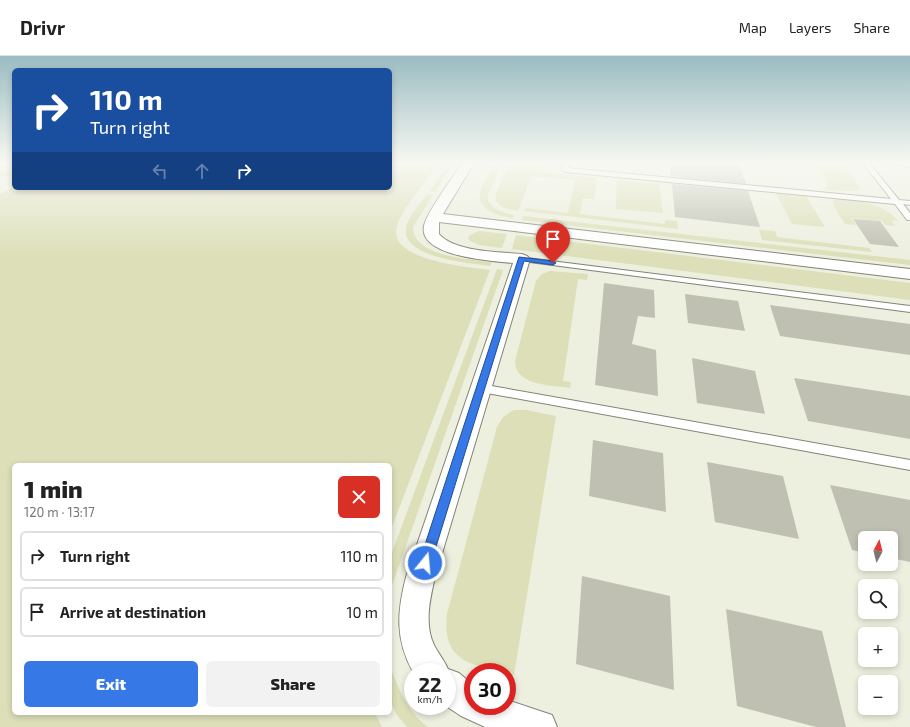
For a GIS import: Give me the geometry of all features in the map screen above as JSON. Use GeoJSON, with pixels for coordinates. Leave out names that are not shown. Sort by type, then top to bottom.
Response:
{"type":"FeatureCollection","features":[{"type":"Feature","properties":{"kind":"street"},"geometry":{"type":"LineString","coordinates":[[426,663],[415,640],[413,622],[414,604],[418,585],[522,259],[460,250],[439,244],[434,239],[430,230],[434,218],[449,194]]}},
{"type":"Feature","properties":{"kind":"street"},"geometry":{"type":"LineString","coordinates":[[434,218],[910,274]]}},
{"type":"Feature","properties":{"kind":"street"},"geometry":{"type":"LineString","coordinates":[[456,692],[464,699]]}},
{"type":"Feature","properties":{"kind":"street"},"geometry":{"type":"LineString","coordinates":[[498,715],[540,727]]}},
{"type":"Feature","properties":{"kind":"lane"},"geometry":{"type":"LineString","coordinates":[[817,194],[910,203]]}},
{"type":"Feature","properties":{"kind":"lane"},"geometry":{"type":"LineString","coordinates":[[891,194],[910,218]]}},
{"type":"Feature","properties":{"kind":"lane"},"geometry":{"type":"LineString","coordinates":[[522,259],[910,309]]}},
{"type":"Feature","properties":{"kind":"lane"},"geometry":{"type":"LineString","coordinates":[[480,388],[910,465]]}},
{"type":"Feature","properties":{"kind":"green space"},"geometry":{"type":"Polygon","coordinates":[[[0,194],[416,194],[404,211],[397,226],[397,238],[404,247],[416,255],[432,260],[465,267],[490,270],[392,527],[392,463],[12,463],[12,715],[376,715],[382,727],[0,727],[0,194]]]}},
{"type":"Feature","properties":{"kind":"green space"},"geometry":{"type":"Polygon","coordinates":[[[427,194],[433,195],[413,227],[415,237],[422,245],[444,255],[492,262],[490,266],[454,261],[425,252],[414,246],[407,238],[406,228],[412,215],[427,194]]]}},
{"type":"Feature","properties":{"kind":"green space"},"geometry":{"type":"Polygon","coordinates":[[[489,194],[489,202],[491,205],[500,211],[514,215],[513,218],[491,212],[486,209],[482,205],[480,195],[489,194]]]}},
{"type":"Feature","properties":{"kind":"green space"},"geometry":{"type":"Polygon","coordinates":[[[496,194],[524,194],[518,211],[504,208],[496,201],[496,194]]]}},
{"type":"Feature","properties":{"kind":"green space"},"geometry":{"type":"Polygon","coordinates":[[[572,194],[595,194],[594,199],[583,198],[580,214],[665,224],[665,220],[677,221],[678,229],[524,211],[526,208],[568,213],[572,194]]]}},
{"type":"Feature","properties":{"kind":"green space"},"geometry":{"type":"Polygon","coordinates":[[[617,194],[660,194],[663,213],[616,209],[617,194]]]}},
{"type":"Feature","properties":{"kind":"green space"},"geometry":{"type":"Polygon","coordinates":[[[777,194],[806,196],[825,227],[792,224],[777,194]]]}},
{"type":"Feature","properties":{"kind":"green space"},"geometry":{"type":"Polygon","coordinates":[[[840,199],[872,204],[893,215],[898,221],[891,220],[895,226],[885,225],[882,221],[851,218],[856,225],[845,224],[834,207],[833,200],[840,199]]]}},
{"type":"Feature","properties":{"kind":"green space"},"geometry":{"type":"Polygon","coordinates":[[[523,216],[910,260],[910,265],[522,220],[523,216]]]}},
{"type":"Feature","properties":{"kind":"green space"},"geometry":{"type":"Polygon","coordinates":[[[759,230],[775,231],[777,237],[869,248],[872,252],[762,240],[759,230]]]}},
{"type":"Feature","properties":{"kind":"green space"},"geometry":{"type":"Polygon","coordinates":[[[479,231],[507,234],[502,248],[480,245],[470,241],[468,238],[470,235],[479,231]]]}},
{"type":"Feature","properties":{"kind":"green space"},"geometry":{"type":"Polygon","coordinates":[[[516,235],[910,283],[910,300],[512,249],[516,235]]]}},
{"type":"Feature","properties":{"kind":"green space"},"geometry":{"type":"Polygon","coordinates":[[[497,269],[503,270],[392,585],[392,553],[497,269]]]}},
{"type":"Feature","properties":{"kind":"green space"},"geometry":{"type":"Polygon","coordinates":[[[550,271],[588,274],[587,280],[578,279],[563,381],[571,382],[570,388],[545,385],[528,380],[521,375],[517,369],[515,361],[536,281],[542,274],[550,271]]]}},
{"type":"Feature","properties":{"kind":"green space"},"geometry":{"type":"Polygon","coordinates":[[[514,410],[526,410],[556,416],[516,663],[470,663],[463,660],[452,649],[447,634],[447,614],[497,427],[503,417],[514,410]]]}},
{"type":"Feature","properties":{"kind":"green space"},"geometry":{"type":"Polygon","coordinates":[[[392,672],[404,700],[404,715],[415,715],[428,727],[407,727],[397,715],[392,705],[392,672]]]}},
{"type":"Feature","properties":{"kind":"building"},"geometry":{"type":"Polygon","coordinates":[[[673,194],[749,194],[760,227],[675,217],[673,194]]]}},
{"type":"Feature","properties":{"kind":"building"},"geometry":{"type":"Polygon","coordinates":[[[853,219],[880,221],[899,247],[870,244],[853,219]]]}},
{"type":"Feature","properties":{"kind":"building"},"geometry":{"type":"Polygon","coordinates":[[[604,283],[654,290],[655,318],[638,316],[632,344],[656,350],[658,396],[595,385],[604,283]]]}},
{"type":"Feature","properties":{"kind":"building"},"geometry":{"type":"Polygon","coordinates":[[[685,294],[738,301],[745,331],[688,323],[685,294]]]}},
{"type":"Feature","properties":{"kind":"building"},"geometry":{"type":"Polygon","coordinates":[[[770,305],[910,324],[910,355],[780,336],[770,305]]]}},
{"type":"Feature","properties":{"kind":"building"},"geometry":{"type":"Polygon","coordinates":[[[692,358],[755,371],[765,414],[697,403],[692,358]]]}},
{"type":"Feature","properties":{"kind":"building"},"geometry":{"type":"Polygon","coordinates":[[[794,378],[910,396],[910,439],[808,421],[794,378]]]}},
{"type":"Feature","properties":{"kind":"building"},"geometry":{"type":"Polygon","coordinates":[[[593,440],[663,453],[666,512],[589,496],[593,440]]]}},
{"type":"Feature","properties":{"kind":"building"},"geometry":{"type":"Polygon","coordinates":[[[707,462],[783,476],[799,539],[715,522],[707,462]]]}},
{"type":"Feature","properties":{"kind":"building"},"geometry":{"type":"Polygon","coordinates":[[[830,485],[910,500],[910,562],[898,559],[898,531],[858,531],[858,551],[852,550],[830,485]]]}},
{"type":"Feature","properties":{"kind":"building"},"geometry":{"type":"Polygon","coordinates":[[[582,576],[670,596],[674,690],[576,664],[582,576]]]}},
{"type":"Feature","properties":{"kind":"building"},"geometry":{"type":"Polygon","coordinates":[[[726,609],[822,631],[846,727],[816,727],[737,706],[726,609]]]}},
{"type":"Feature","properties":{"kind":"route"},"geometry":{"type":"LineString","coordinates":[[425,563],[522,259],[553,263]]}}]}
